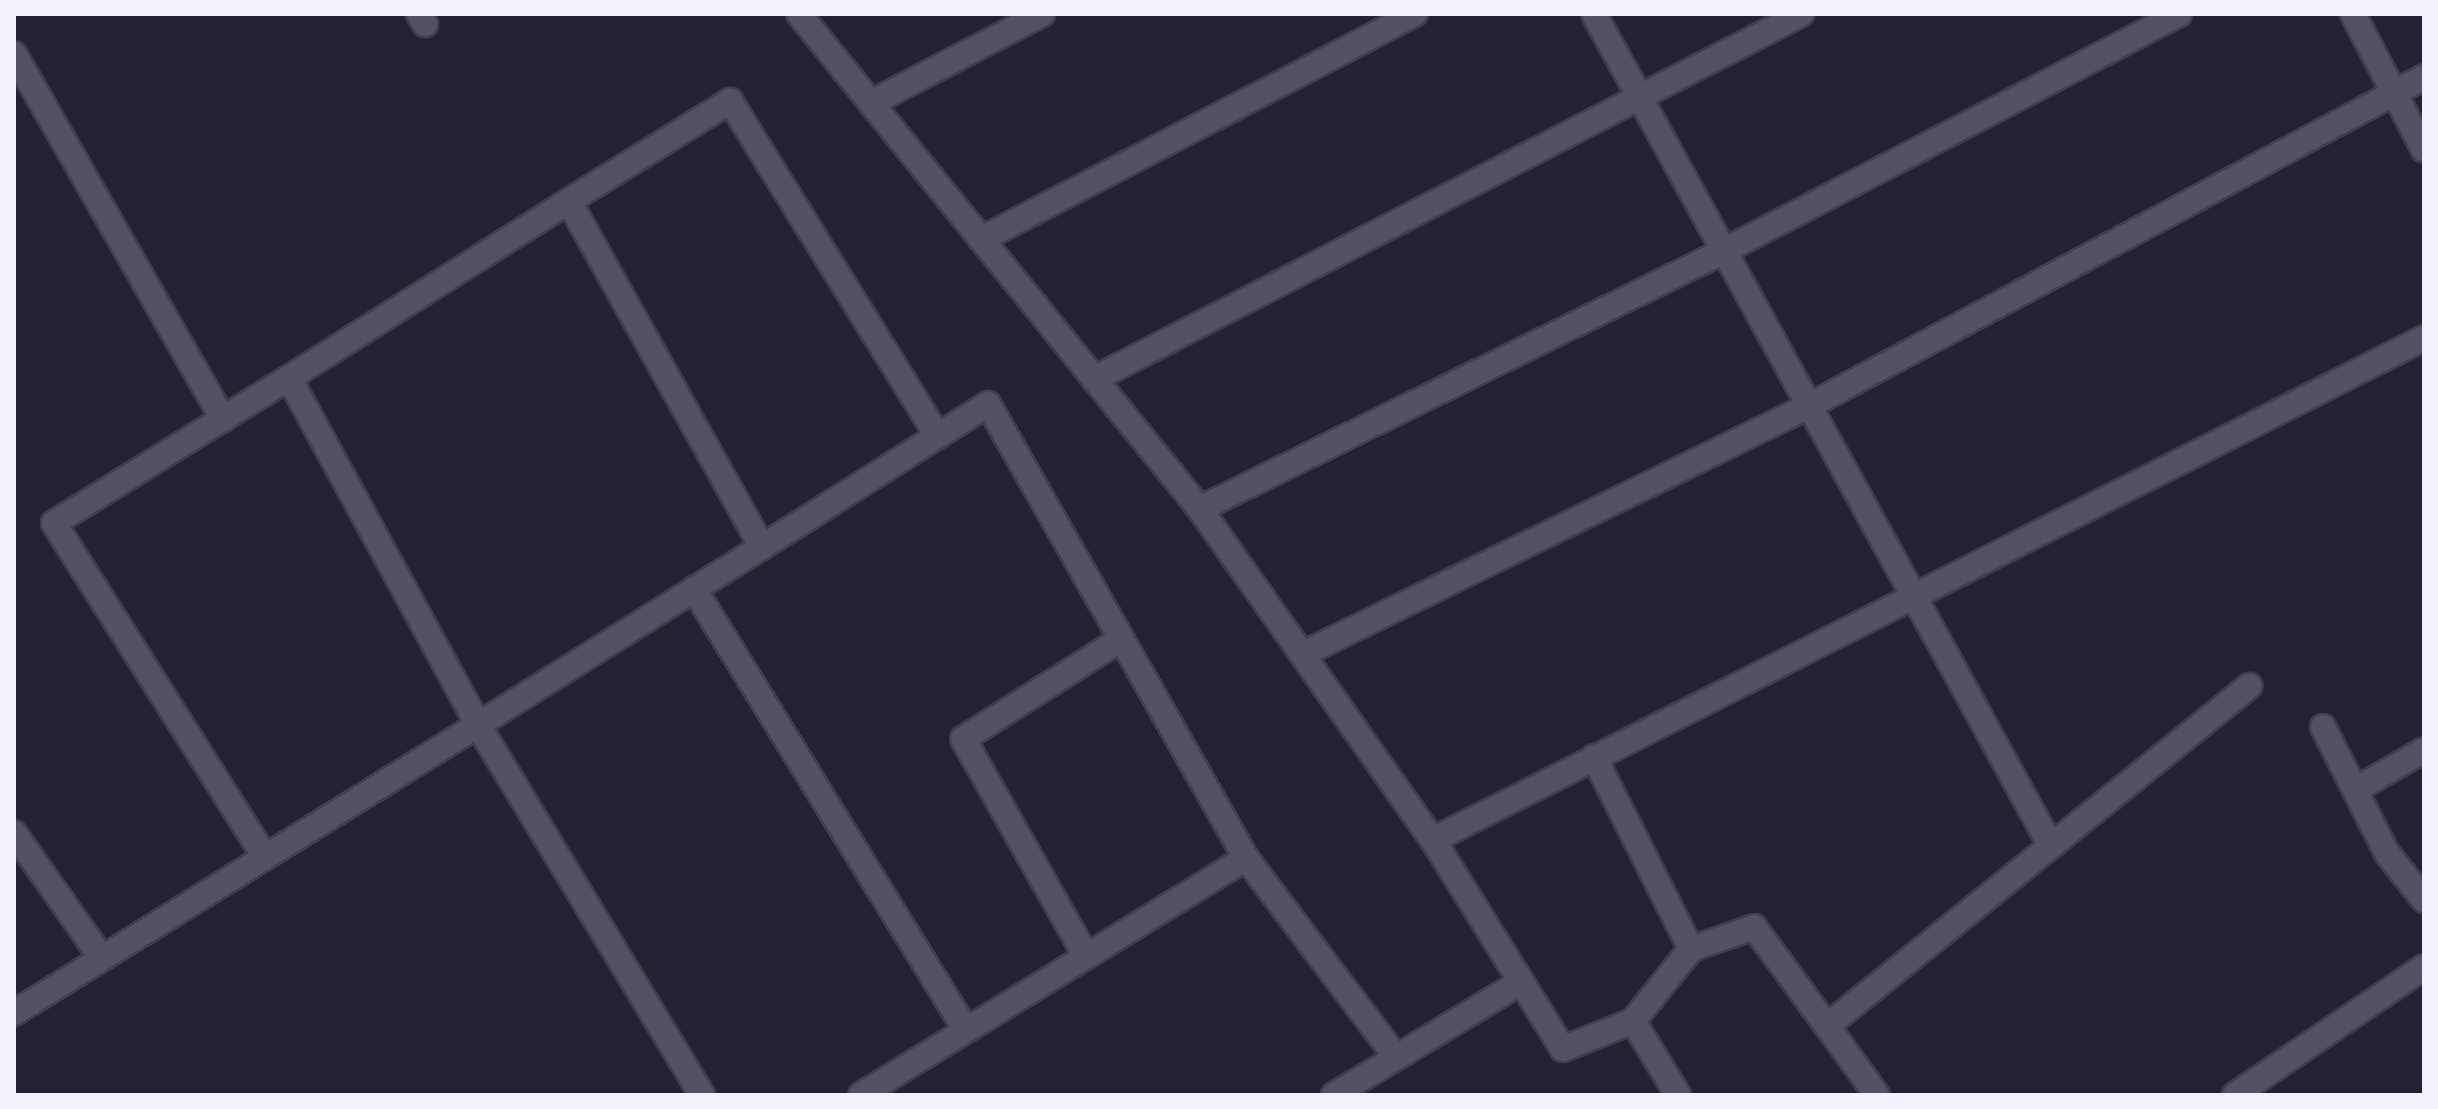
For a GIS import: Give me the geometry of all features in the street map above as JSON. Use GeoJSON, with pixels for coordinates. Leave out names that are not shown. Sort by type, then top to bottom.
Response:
{"type":"FeatureCollection","features":[{"type":"Feature","properties":{"kind":"street"},"geometry":{"type":"LineString","coordinates":[[799,14],[1200,509],[1305,653],[1433,840],[1563,1049],[1633,1021],[1691,949],[1754,927],[1877,1095]]}},
{"type":"Feature","properties":{"kind":"street"},"geometry":{"type":"LineString","coordinates":[[871,103],[1042,14]]}},
{"type":"Feature","properties":{"kind":"street"},"geometry":{"type":"LineString","coordinates":[[982,239],[1415,14]]}},
{"type":"Feature","properties":{"kind":"street"},"geometry":{"type":"LineString","coordinates":[[1594,14],[2051,846]]}},
{"type":"Feature","properties":{"kind":"street"},"geometry":{"type":"LineString","coordinates":[[1094,379],[1638,95],[1801,14]]}},
{"type":"Feature","properties":{"kind":"street"},"geometry":{"type":"LineString","coordinates":[[1200,509],[1724,251],[2179,14]]}},
{"type":"Feature","properties":{"kind":"street"},"geometry":{"type":"LineString","coordinates":[[2353,14],[2424,150]]}},
{"type":"Feature","properties":{"kind":"street"},"geometry":{"type":"LineString","coordinates":[[14,54],[223,419]]}},
{"type":"Feature","properties":{"kind":"street"},"geometry":{"type":"LineString","coordinates":[[1305,653],[1809,406],[2424,77]]}},
{"type":"Feature","properties":{"kind":"street"},"geometry":{"type":"LineString","coordinates":[[265,857],[54,523],[730,101],[938,436]]}},
{"type":"Feature","properties":{"kind":"street"},"geometry":{"type":"LineString","coordinates":[[569,201],[762,547]]}},
{"type":"Feature","properties":{"kind":"street"},"geometry":{"type":"LineString","coordinates":[[1433,840],[1912,593],[2424,338]]}},
{"type":"Feature","properties":{"kind":"street"},"geometry":{"type":"LineString","coordinates":[[289,378],[478,725],[702,1095]]}},
{"type":"Feature","properties":{"kind":"street"},"geometry":{"type":"LineString","coordinates":[[14,1013],[988,404],[1246,858],[1396,1057]]}},
{"type":"Feature","properties":{"kind":"street"},"geometry":{"type":"LineString","coordinates":[[694,589],[966,1030]]}},
{"type":"Feature","properties":{"kind":"street"},"geometry":{"type":"LineString","coordinates":[[1086,956],[963,739],[1121,639]]}},
{"type":"Feature","properties":{"kind":"street"},"geometry":{"type":"LineString","coordinates":[[1827,1026],[2249,686]]}},
{"type":"Feature","properties":{"kind":"street"},"geometry":{"type":"LineString","coordinates":[[2323,727],[2359,788],[2387,853],[2424,900]]}},
{"type":"Feature","properties":{"kind":"street"},"geometry":{"type":"LineString","coordinates":[[2359,788],[2424,750]]}},
{"type":"Feature","properties":{"kind":"street"},"geometry":{"type":"LineString","coordinates":[[1594,757],[1691,949]]}},
{"type":"Feature","properties":{"kind":"street"},"geometry":{"type":"LineString","coordinates":[[14,833],[102,958]]}},
{"type":"Feature","properties":{"kind":"street"},"geometry":{"type":"LineString","coordinates":[[861,1095],[1246,858]]}},
{"type":"Feature","properties":{"kind":"street"},"geometry":{"type":"LineString","coordinates":[[2235,1095],[2271,1085],[2424,967]]}},
{"type":"Feature","properties":{"kind":"street"},"geometry":{"type":"LineString","coordinates":[[1334,1095],[1521,982]]}},
{"type":"Feature","properties":{"kind":"street"},"geometry":{"type":"LineString","coordinates":[[1633,1021],[1678,1095]]}}]}
